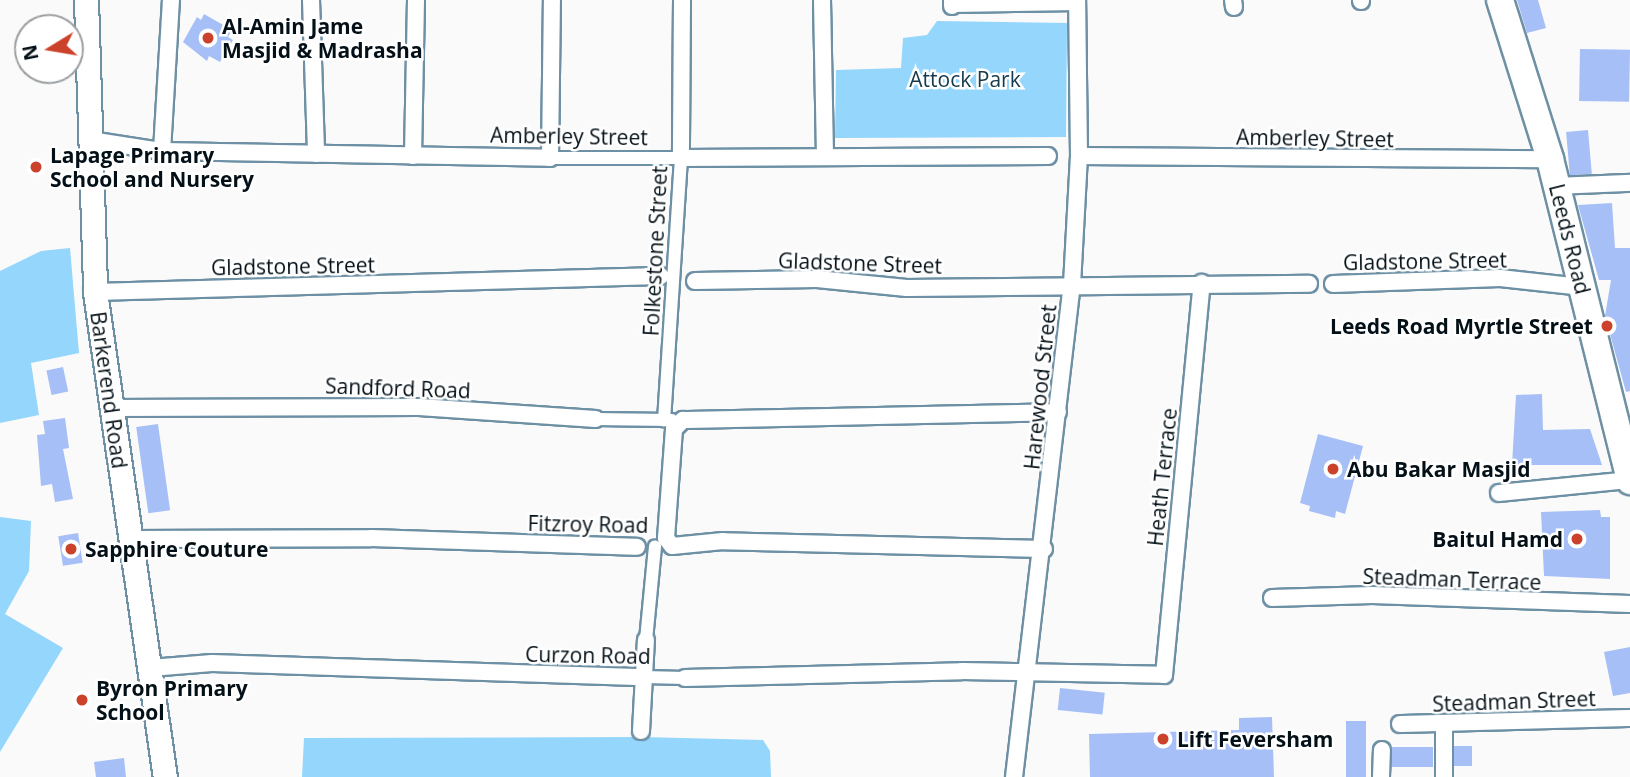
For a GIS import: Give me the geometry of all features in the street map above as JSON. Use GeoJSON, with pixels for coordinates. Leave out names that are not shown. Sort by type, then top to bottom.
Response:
{"type":"FeatureCollection","features":[{"type":"Feature","properties":{"kind":"main road","name":"Barkerend Road"},"geometry":{"type":"LineString","coordinates":[[86,0],[95,292],[165,777]]}},
{"type":"Feature","properties":{"kind":"main road","name":"Leeds Road"},"geometry":{"type":"LineString","coordinates":[[1500,0],[1550,159],[1581,287],[1620,399],[1630,481]]}},
{"type":"Feature","properties":{"kind":"street"},"geometry":{"type":"LineString","coordinates":[[162,151],[171,0]]}},
{"type":"Feature","properties":{"kind":"street"},"geometry":{"type":"LineString","coordinates":[[311,0],[316,154]]}},
{"type":"Feature","properties":{"kind":"street"},"geometry":{"type":"LineString","coordinates":[[413,156],[416,0]]}},
{"type":"Feature","properties":{"kind":"street"},"geometry":{"type":"LineString","coordinates":[[550,159],[551,0]]}},
{"type":"Feature","properties":{"kind":"street","name":"Folkestone Street"},"geometry":{"type":"LineString","coordinates":[[672,546],[666,538],[674,423],[668,277],[681,158],[682,0]]}},
{"type":"Feature","properties":{"kind":"street"},"geometry":{"type":"LineString","coordinates":[[822,0],[825,158]]}},
{"type":"Feature","properties":{"kind":"street"},"geometry":{"type":"LineString","coordinates":[[952,3],[1077,2]]}},
{"type":"Feature","properties":{"kind":"street","name":"Harewood Street"},"geometry":{"type":"LineString","coordinates":[[1014,777],[1044,549],[1072,285],[1079,156],[1077,2]]}},
{"type":"Feature","properties":{"kind":"street","name":"Amberley Street"},"geometry":{"type":"LineString","coordinates":[[90,141],[162,151],[550,159],[1048,156]]}},
{"type":"Feature","properties":{"kind":"street","name":"Amberley Street"},"geometry":{"type":"LineString","coordinates":[[1079,156],[1550,159]]}},
{"type":"Feature","properties":{"kind":"street"},"geometry":{"type":"LineString","coordinates":[[1557,186],[1630,183]]}},
{"type":"Feature","properties":{"kind":"street","name":"Gladstone Street"},"geometry":{"type":"LineString","coordinates":[[95,292],[668,277],[695,281],[817,279],[907,288],[1202,283],[1332,284],[1500,278],[1581,287]]}},
{"type":"Feature","properties":{"kind":"street","name":"Heath Terrace"},"geometry":{"type":"LineString","coordinates":[[1164,675],[1202,283]]}},
{"type":"Feature","properties":{"kind":"street","name":"Sandford Road"},"geometry":{"type":"LineString","coordinates":[[110,408],[419,407],[674,423],[1058,412]]}},
{"type":"Feature","properties":{"kind":"street"},"geometry":{"type":"LineString","coordinates":[[1499,493],[1630,481]]}},
{"type":"Feature","properties":{"kind":"street","name":"Fitzroy Road"},"geometry":{"type":"LineString","coordinates":[[131,539],[371,538],[637,547],[723,541],[1044,549]]}},
{"type":"Feature","properties":{"kind":"street"},"geometry":{"type":"LineString","coordinates":[[641,731],[655,546]]}},
{"type":"Feature","properties":{"kind":"street","name":"Steadman Terrace"},"geometry":{"type":"LineString","coordinates":[[1272,598],[1372,595],[1630,604]]}},
{"type":"Feature","properties":{"kind":"street","name":"Curzon Road"},"geometry":{"type":"LineString","coordinates":[[150,668],[212,663],[685,678],[1027,671],[1164,675]]}},
{"type":"Feature","properties":{"kind":"street","name":"Steadman Street"},"geometry":{"type":"LineString","coordinates":[[1400,724],[1630,718]]}},
{"type":"Feature","properties":{"kind":"street"},"geometry":{"type":"LineString","coordinates":[[1444,724],[1444,777]]}},
{"type":"Feature","properties":{"kind":"street"},"geometry":{"type":"LineString","coordinates":[[1381,777],[1382,750]]}},
{"type":"Feature","properties":{"kind":"green space","name":"Attock Park"},"geometry":{"type":"Polygon","coordinates":[[[937,21],[1067,23],[1066,137],[835,138],[836,70],[901,68],[903,38],[927,35],[937,21]]]}},
{"type":"Feature","properties":{"kind":"green space"},"geometry":{"type":"Polygon","coordinates":[[[70,248],[79,353],[31,363],[39,415],[0,423],[0,271],[41,251],[70,248]]]}},
{"type":"Feature","properties":{"kind":"green space"},"geometry":{"type":"Polygon","coordinates":[[[0,517],[31,521],[29,571],[5,614],[63,648],[0,752],[0,517]]]}},
{"type":"Feature","properties":{"kind":"green space"},"geometry":{"type":"Polygon","coordinates":[[[642,737],[763,740],[770,751],[771,777],[302,777],[304,738],[642,737]]]}},
{"type":"Feature","properties":{"kind":"building"},"geometry":{"type":"Polygon","coordinates":[[[1517,0],[1538,0],[1546,28],[1527,33],[1517,0]]]}},
{"type":"Feature","properties":{"kind":"building","name":"Al-Amin Jame Masjid & Madrasha"},"geometry":{"type":"Polygon","coordinates":[[[204,14],[232,30],[228,37],[233,40],[220,62],[209,56],[207,61],[183,42],[197,17],[201,20],[204,14]]]}},
{"type":"Feature","properties":{"kind":"building"},"geometry":{"type":"Polygon","coordinates":[[[1580,49],[1630,50],[1629,102],[1579,101],[1580,49]]]}},
{"type":"Feature","properties":{"kind":"building"},"geometry":{"type":"Polygon","coordinates":[[[1588,130],[1592,174],[1570,176],[1566,132],[1588,130]]]}},
{"type":"Feature","properties":{"kind":"building"},"geometry":{"type":"Polygon","coordinates":[[[1612,203],[1615,248],[1630,248],[1630,391],[1626,392],[1605,316],[1611,280],[1599,280],[1578,205],[1612,203]]]}},
{"type":"Feature","properties":{"kind":"building"},"geometry":{"type":"Polygon","coordinates":[[[63,367],[68,391],[52,395],[46,371],[63,367]]]}},
{"type":"Feature","properties":{"kind":"building"},"geometry":{"type":"Polygon","coordinates":[[[1542,394],[1543,430],[1590,429],[1602,465],[1512,465],[1516,395],[1542,394]]]}},
{"type":"Feature","properties":{"kind":"building"},"geometry":{"type":"Polygon","coordinates":[[[65,418],[69,448],[63,449],[73,499],[55,502],[52,484],[41,486],[37,435],[45,434],[43,421],[65,418]]]}},
{"type":"Feature","properties":{"kind":"building"},"geometry":{"type":"Polygon","coordinates":[[[158,424],[170,510],[148,513],[136,427],[158,424]]]}},
{"type":"Feature","properties":{"kind":"building","name":"Abu Bakar Masjid"},"geometry":{"type":"Polygon","coordinates":[[[1318,434],[1363,446],[1345,514],[1336,511],[1335,518],[1309,511],[1310,506],[1300,503],[1318,434]]]}},
{"type":"Feature","properties":{"kind":"building","name":"Baitul Hamd"},"geometry":{"type":"Polygon","coordinates":[[[1600,510],[1601,517],[1610,517],[1610,579],[1544,576],[1541,512],[1600,510]]]}},
{"type":"Feature","properties":{"kind":"building","name":"Sapphire Couture"},"geometry":{"type":"Polygon","coordinates":[[[78,533],[83,563],[63,566],[58,536],[78,533]]]}},
{"type":"Feature","properties":{"kind":"building"},"geometry":{"type":"Polygon","coordinates":[[[1630,647],[1630,693],[1613,696],[1604,652],[1630,647]]]}},
{"type":"Feature","properties":{"kind":"building"},"geometry":{"type":"Polygon","coordinates":[[[1060,688],[1105,693],[1102,715],[1058,710],[1060,688]]]}},
{"type":"Feature","properties":{"kind":"building"},"geometry":{"type":"Polygon","coordinates":[[[1272,717],[1274,777],[1090,777],[1089,734],[1239,730],[1239,718],[1272,717]]]}},
{"type":"Feature","properties":{"kind":"building"},"geometry":{"type":"Polygon","coordinates":[[[1346,721],[1366,721],[1366,777],[1346,777],[1346,721]]]}},
{"type":"Feature","properties":{"kind":"building"},"geometry":{"type":"Polygon","coordinates":[[[1454,746],[1472,746],[1472,766],[1454,766],[1454,746]]]}},
{"type":"Feature","properties":{"kind":"building"},"geometry":{"type":"Polygon","coordinates":[[[1392,747],[1433,747],[1433,767],[1392,767],[1392,747]]]}},
{"type":"Feature","properties":{"kind":"building"},"geometry":{"type":"Polygon","coordinates":[[[124,758],[126,777],[96,777],[94,762],[124,758]]]}},
{"type":"Feature","properties":{"kind":"place","name":"Al-Amin Jame Masjid & Madrasha"},"geometry":{"type":"Point","coordinates":[208,38]}},
{"type":"Feature","properties":{"kind":"place","name":"Lapage Primary School and Nursery"},"geometry":{"type":"Point","coordinates":[36,167]}},
{"type":"Feature","properties":{"kind":"place","name":"Leeds Road Myrtle Street"},"geometry":{"type":"Point","coordinates":[1607,326]}},
{"type":"Feature","properties":{"kind":"place","name":"Abu Bakar Masjid"},"geometry":{"type":"Point","coordinates":[1333,469]}},
{"type":"Feature","properties":{"kind":"place","name":"Baitul Hamd"},"geometry":{"type":"Point","coordinates":[1577,539]}},
{"type":"Feature","properties":{"kind":"place","name":"Sapphire Couture"},"geometry":{"type":"Point","coordinates":[71,549]}},
{"type":"Feature","properties":{"kind":"place","name":"Byron Primary School"},"geometry":{"type":"Point","coordinates":[82,700]}},
{"type":"Feature","properties":{"kind":"place","name":"Lift Feversham"},"geometry":{"type":"Point","coordinates":[1163,739]}}]}
